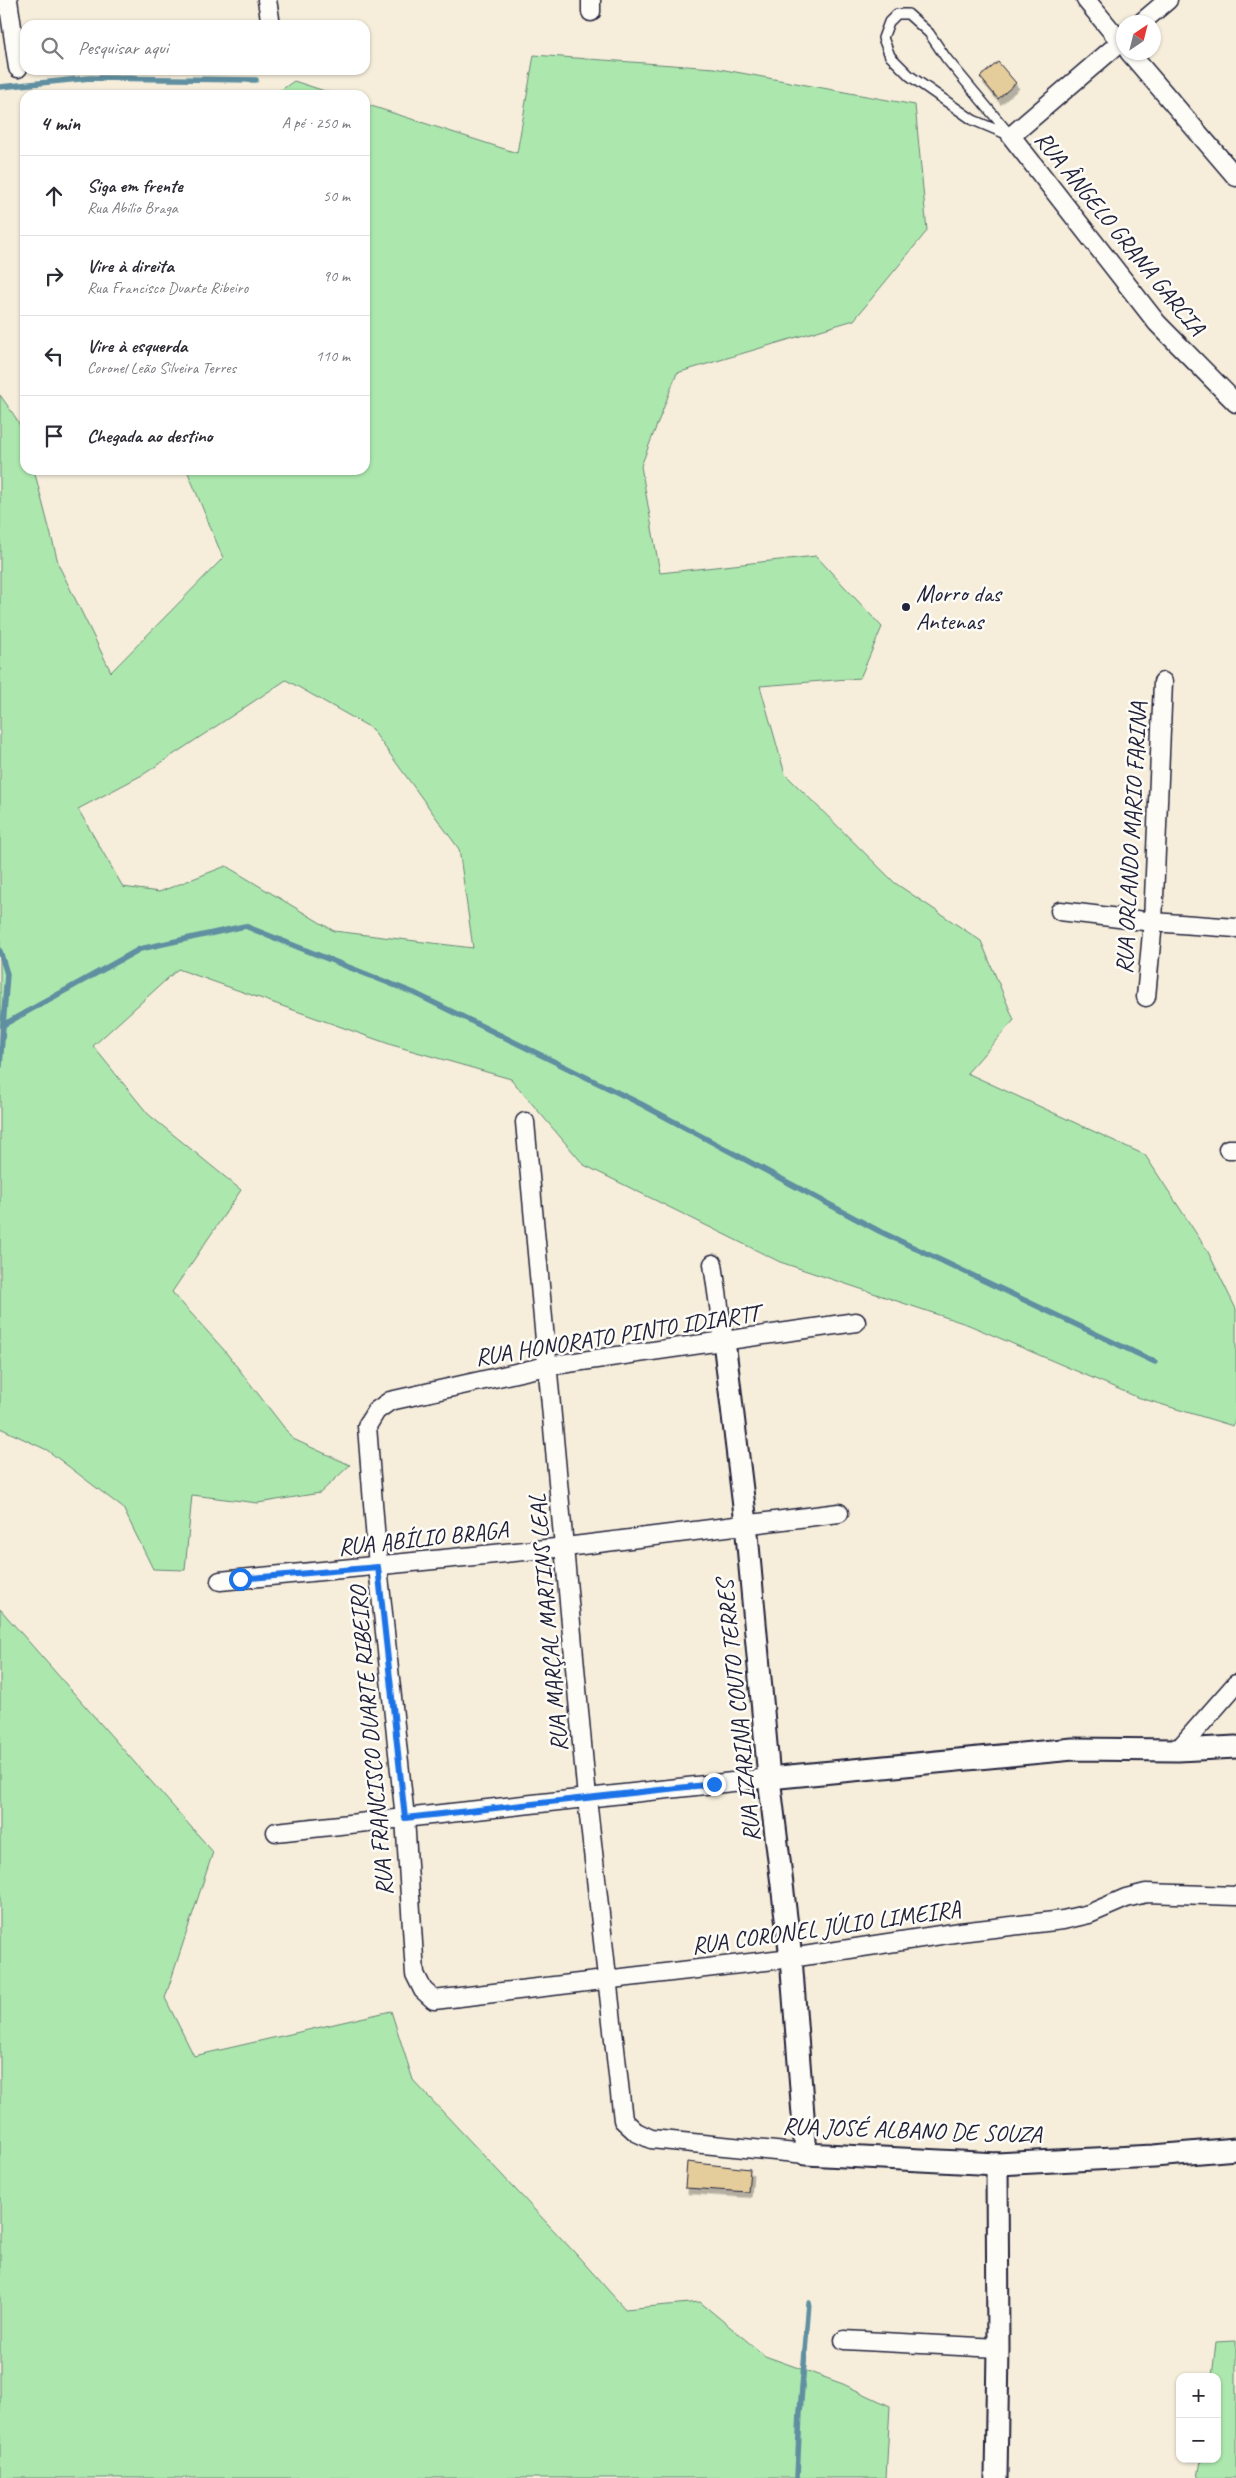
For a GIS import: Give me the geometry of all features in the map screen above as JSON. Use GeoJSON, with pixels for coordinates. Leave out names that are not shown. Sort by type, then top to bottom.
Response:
{"type":"FeatureCollection","features":[{"type":"Feature","properties":{"kind":"street"},"geometry":{"type":"LineString","coordinates":[[8,0],[18,68]]}},
{"type":"Feature","properties":{"kind":"street"},"geometry":{"type":"LineString","coordinates":[[267,0],[270,20]]}},
{"type":"Feature","properties":{"kind":"street"},"geometry":{"type":"LineString","coordinates":[[1086,0],[1116,36]]}},
{"type":"Feature","properties":{"kind":"street"},"geometry":{"type":"LineString","coordinates":[[1150,15],[1168,0]]}},
{"type":"Feature","properties":{"kind":"street"},"geometry":{"type":"LineString","coordinates":[[1011,136],[1116,51]]}},
{"type":"Feature","properties":{"kind":"street"},"geometry":{"type":"LineString","coordinates":[[1137,60],[1236,177]]}},
{"type":"Feature","properties":{"kind":"street","name":"RUA ÂNGELO GRANA GARCIA"},"geometry":{"type":"LineString","coordinates":[[1011,136],[1157,323],[1236,403]]}},
{"type":"Feature","properties":{"kind":"street","name":"RUA ORLANDO MARIO FARINA"},"geometry":{"type":"LineString","coordinates":[[1146,997],[1153,922],[1163,682]]}},
{"type":"Feature","properties":{"kind":"street"},"geometry":{"type":"LineString","coordinates":[[1060,911],[1153,922],[1236,928]]}},
{"type":"Feature","properties":{"kind":"street","name":"RUA MARÇAL MARTINS LEAL"},"geometry":{"type":"LineString","coordinates":[[525,1122],[546,1366],[566,1547],[587,1798],[623,2120]]}},
{"type":"Feature","properties":{"kind":"street","name":"RUA IZARINA COUTO TERRES"},"geometry":{"type":"LineString","coordinates":[[714,1264],[746,1524],[770,1778],[790,1958],[806,2154]]}},
{"type":"Feature","properties":{"kind":"street","name":"RUA HONORATO PINTO IDIARTT"},"geometry":{"type":"LineString","coordinates":[[367,1426],[376,1411],[390,1401],[546,1366],[856,1322]]}},
{"type":"Feature","properties":{"kind":"street","name":"RUA FRANCISCO DUARTE RIBEIRO"},"geometry":{"type":"LineString","coordinates":[[367,1426],[378,1567],[405,1818],[415,1974],[424,1990]]}},
{"type":"Feature","properties":{"kind":"street","name":"RUA ABÍLIO BRAGA"},"geometry":{"type":"LineString","coordinates":[[220,1581],[378,1567],[566,1547],[839,1513]]}},
{"type":"Feature","properties":{"kind":"street"},"geometry":{"type":"LineString","coordinates":[[1178,1750],[1236,1684]]}},
{"type":"Feature","properties":{"kind":"street"},"geometry":{"type":"LineString","coordinates":[[276,1832],[770,1778],[1073,1749],[1178,1750],[1236,1747]]}},
{"type":"Feature","properties":{"kind":"street","name":"RUA CORONEL JÚLIO LIMEIRA"},"geometry":{"type":"LineString","coordinates":[[424,1990],[434,2000],[608,1981],[790,1958],[960,1932],[1063,1920],[1089,1914],[1126,1898],[1146,1894],[1236,1896]]}},
{"type":"Feature","properties":{"kind":"street","name":"RUA JOSÉ ALBANO DE SOUZA"},"geometry":{"type":"LineString","coordinates":[[623,2120],[636,2132],[651,2139],[806,2154],[997,2164],[1154,2156],[1236,2149]]}},
{"type":"Feature","properties":{"kind":"street"},"geometry":{"type":"LineString","coordinates":[[996,2478],[998,2348],[997,2164]]}},
{"type":"Feature","properties":{"kind":"street"},"geometry":{"type":"LineString","coordinates":[[844,2340],[998,2348]]}},
{"type":"Feature","properties":{"kind":"lane"},"geometry":{"type":"LineString","coordinates":[[896,14],[908,14],[929,33],[946,58],[1011,136],[973,120],[910,76],[890,56],[883,38],[889,22],[896,14]]}},
{"type":"Feature","properties":{"kind":"green space"},"geometry":{"type":"Polygon","coordinates":[[[534,55],[714,68],[915,105],[927,231],[854,320],[677,373],[641,466],[660,573],[816,556],[882,627],[860,678],[760,686],[785,774],[895,883],[981,941],[1014,1020],[967,1073],[1145,1155],[1207,1250],[1236,1309],[1236,1417],[1233,1426],[1137,1397],[969,1325],[780,1262],[584,1165],[511,1079],[392,1045],[178,969],[93,1046],[148,1114],[241,1190],[172,1292],[224,1350],[293,1439],[350,1465],[320,1493],[258,1503],[192,1495],[185,1570],[153,1569],[123,1508],[47,1450],[0,1428],[0,395],[20,426],[20,475],[35,475],[59,566],[111,672],[223,558],[189,475],[370,475],[370,106],[517,153],[534,55]],[[286,680],[144,774],[78,809],[123,887],[159,892],[226,866],[334,931],[473,948],[459,849],[371,728],[286,680]]]}},
{"type":"Feature","properties":{"kind":"green space"},"geometry":{"type":"Polygon","coordinates":[[[294,81],[322,90],[281,90],[294,81]]]}},
{"type":"Feature","properties":{"kind":"green space"},"geometry":{"type":"Polygon","coordinates":[[[0,1609],[213,1852],[165,1998],[194,2056],[391,2011],[413,2080],[625,2309],[700,2302],[765,2356],[843,2384],[890,2406],[886,2478],[0,2478],[0,1609]]]}},
{"type":"Feature","properties":{"kind":"green space"},"geometry":{"type":"Polygon","coordinates":[[[1236,2341],[1236,2478],[1198,2478],[1200,2463],[1221,2463],[1221,2373],[1212,2373],[1216,2342],[1236,2341]]]}},
{"type":"Feature","properties":{"kind":"building"},"geometry":{"type":"Polygon","coordinates":[[[998,62],[1016,83],[998,99],[980,77],[998,62]]]}},
{"type":"Feature","properties":{"kind":"building"},"geometry":{"type":"Polygon","coordinates":[[[687,2162],[750,2169],[748,2192],[685,2188],[687,2162]]]}},
{"type":"Feature","properties":{"kind":"waterway"},"geometry":{"type":"LineString","coordinates":[[0,87],[90,78],[256,80]]}},
{"type":"Feature","properties":{"kind":"waterway"},"geometry":{"type":"LineString","coordinates":[[3,1025],[140,949],[245,926],[414,993],[641,1104],[879,1231],[1155,1362]]}},
{"type":"Feature","properties":{"kind":"waterway"},"geometry":{"type":"LineString","coordinates":[[0,951],[7,974],[0,1066]]}},
{"type":"Feature","properties":{"kind":"waterway"},"geometry":{"type":"LineString","coordinates":[[797,2478],[800,2412],[809,2303]]}},
{"type":"Feature","properties":{"kind":"place","name":"Morro das Antenas"},"geometry":{"type":"Point","coordinates":[906,607]}},
{"type":"Feature","properties":{"kind":"route"},"geometry":{"type":"LineString","coordinates":[[240,1579],[378,1567],[405,1818],[714,1784]]}}]}
